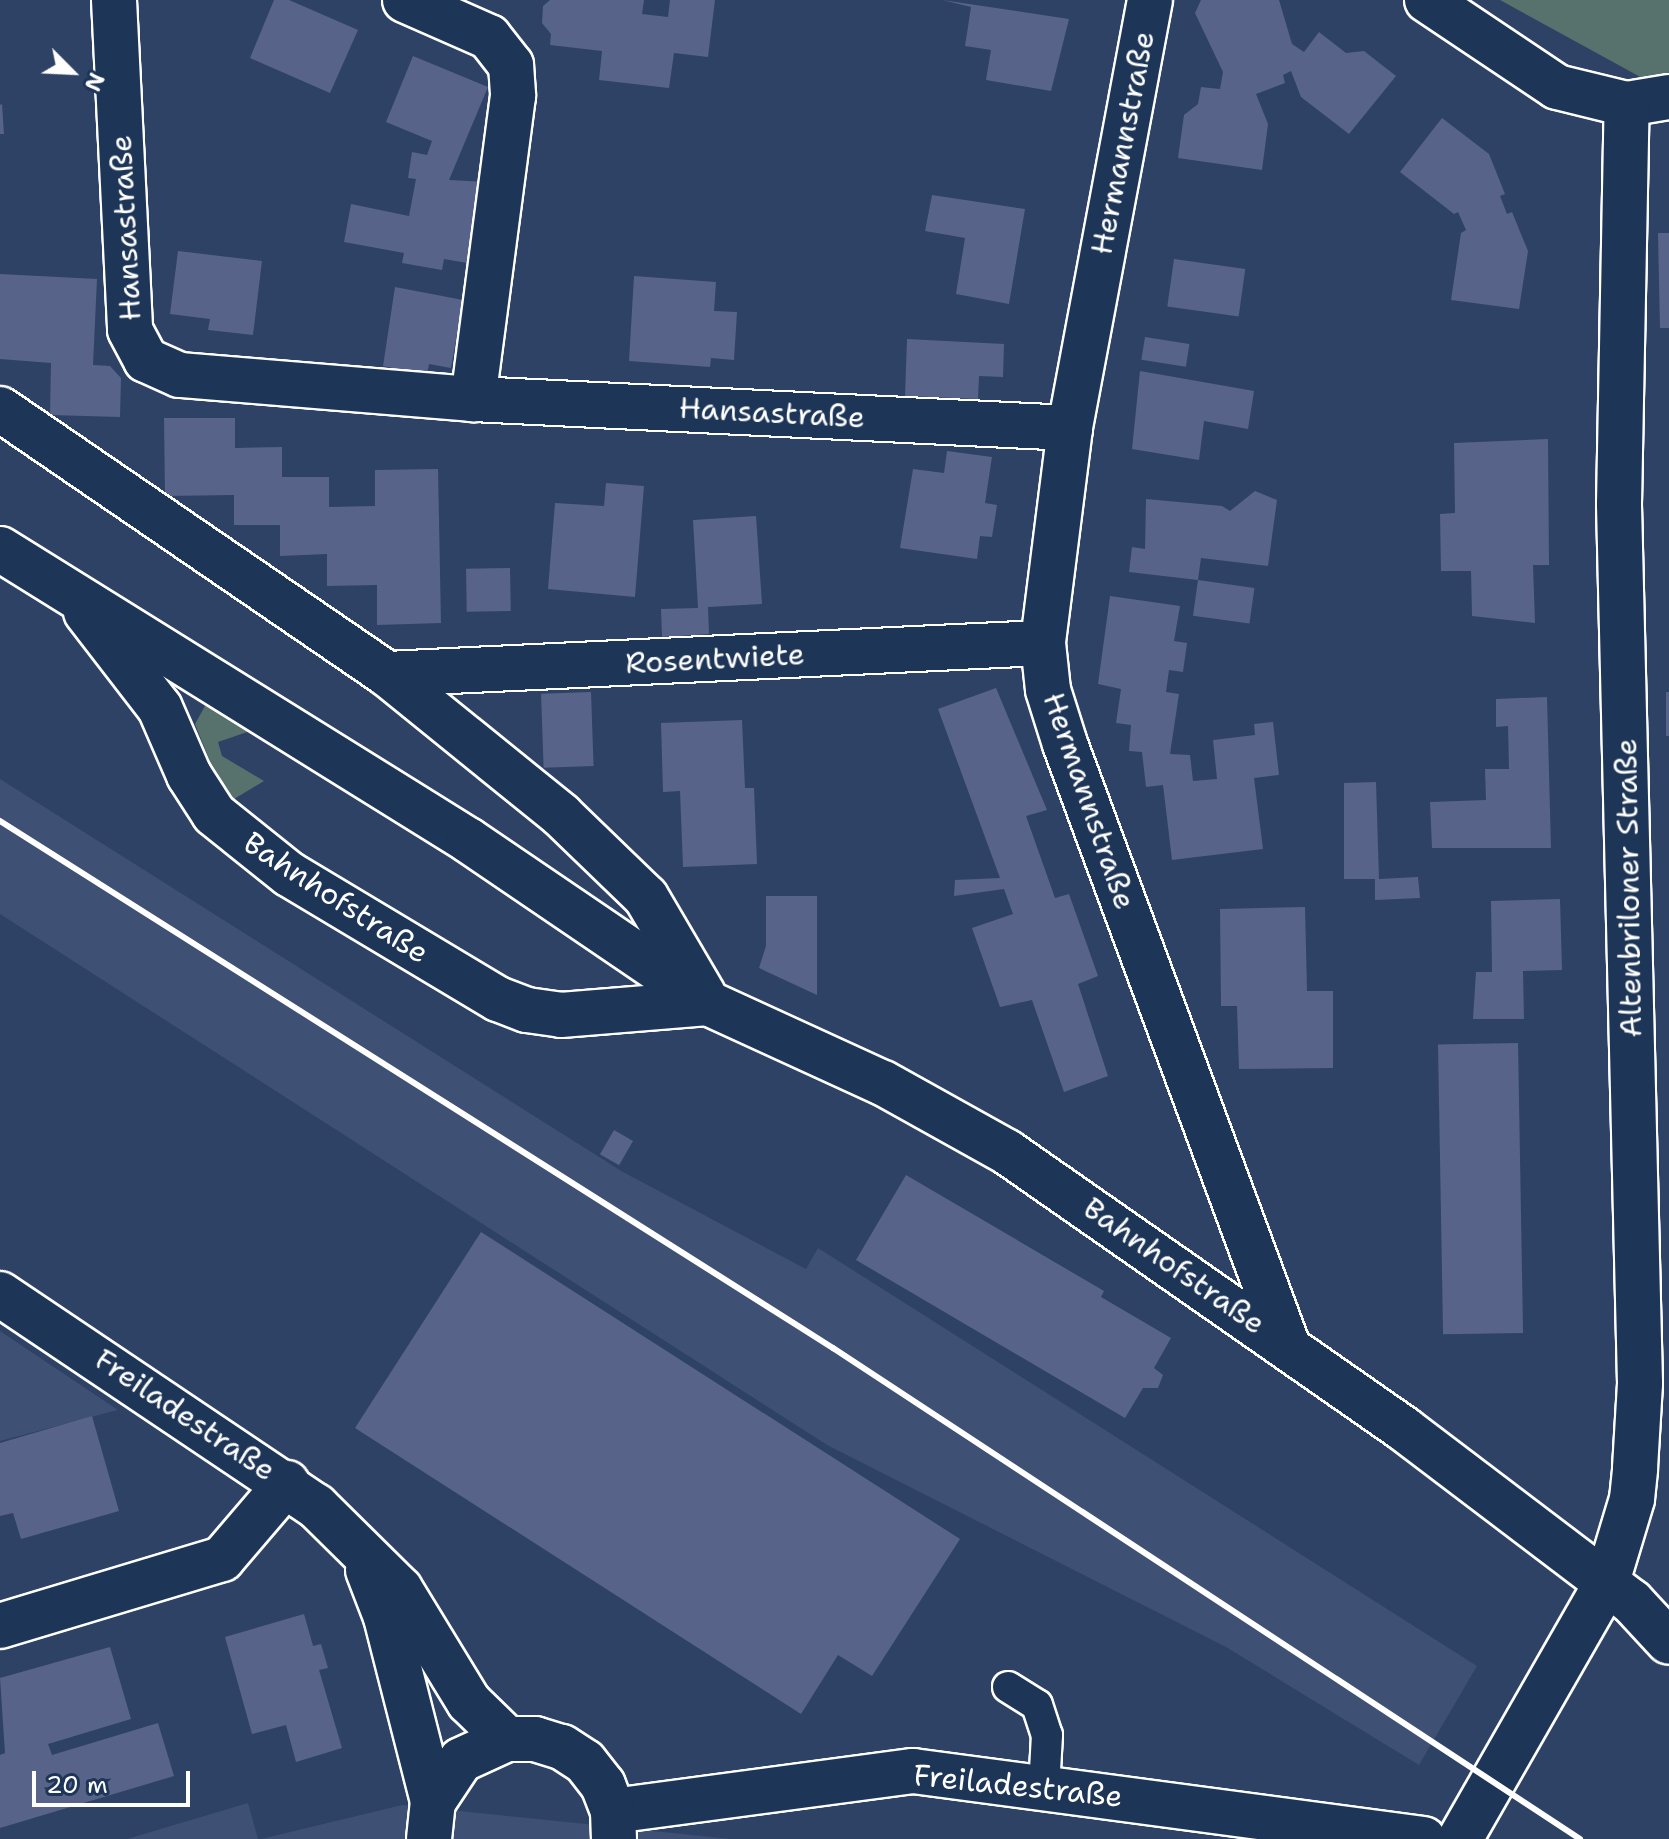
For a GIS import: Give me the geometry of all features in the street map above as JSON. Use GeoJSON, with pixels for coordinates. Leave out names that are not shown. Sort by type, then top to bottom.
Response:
{"type":"FeatureCollection","features":[{"type":"Feature","properties":{"kind":"street","name":"Hansastraße"},"geometry":{"type":"LineString","coordinates":[[114,0],[130,330],[146,360],[180,375],[473,399],[1070,428]]}},
{"type":"Feature","properties":{"kind":"street"},"geometry":{"type":"LineString","coordinates":[[405,0],[489,37],[511,65],[513,96],[473,399]]}},
{"type":"Feature","properties":{"kind":"street","name":"Hermannstraße"},"geometry":{"type":"LineString","coordinates":[[1150,0],[1070,428],[1043,643],[1048,690],[1065,744],[1287,1344]]}},
{"type":"Feature","properties":{"kind":"street"},"geometry":{"type":"LineString","coordinates":[[1427,0],[1545,81],[1597,100],[1648,100]]}},
{"type":"Feature","properties":{"kind":"street","name":"Altenbriloner Straße"},"geometry":{"type":"LineString","coordinates":[[1460,1839],[1607,1582],[1632,1499],[1640,1383],[1619,504],[1648,100]]}},
{"type":"Feature","properties":{"kind":"street"},"geometry":{"type":"LineString","coordinates":[[0,409],[387,674],[623,871],[669,929],[708,1003]]}},
{"type":"Feature","properties":{"kind":"street","name":"Bahnhofstraße"},"geometry":{"type":"LineString","coordinates":[[0,549],[468,840],[708,1003],[959,1124],[1287,1344],[1607,1582]]}},
{"type":"Feature","properties":{"kind":"street","name":"Bahnhofstraße"},"geometry":{"type":"LineString","coordinates":[[96,610],[147,688],[189,775],[214,814],[289,874],[498,999],[527,1010],[561,1015],[708,1003]]}},
{"type":"Feature","properties":{"kind":"street","name":"Rosentwiete"},"geometry":{"type":"LineString","coordinates":[[387,674],[1043,643]]}},
{"type":"Feature","properties":{"kind":"street","name":"Freiladestraße"},"geometry":{"type":"LineString","coordinates":[[0,1294],[287,1483],[400,1589],[469,1702],[507,1739]]}},
{"type":"Feature","properties":{"kind":"street"},"geometry":{"type":"LineString","coordinates":[[0,1626],[222,1559],[287,1483]]}},
{"type":"Feature","properties":{"kind":"street","name":"Freiladestraße"},"geometry":{"type":"LineString","coordinates":[[359,1550],[386,1617],[431,1821]]}},
{"type":"Feature","properties":{"kind":"street"},"geometry":{"type":"LineString","coordinates":[[1607,1582],[1669,1642]]}},
{"type":"Feature","properties":{"kind":"street"},"geometry":{"type":"LineString","coordinates":[[431,1821],[461,1760],[507,1739],[535,1739],[562,1747],[585,1762],[603,1785],[614,1825]]}},
{"type":"Feature","properties":{"kind":"street","name":"Freiladestraße"},"geometry":{"type":"LineString","coordinates":[[614,1825],[913,1771],[1423,1839]]}},
{"type":"Feature","properties":{"kind":"lane"},"geometry":{"type":"LineString","coordinates":[[1008,1687],[1037,1705],[1047,1735],[1044,1788]]}},
{"type":"Feature","properties":{"kind":"shaded area"},"geometry":{"type":"Polygon","coordinates":[[[0,779],[623,1172],[806,1269],[818,1248],[1477,1666],[1419,1765],[1226,1647],[827,1445],[0,914],[0,779]]]}},
{"type":"Feature","properties":{"kind":"shaded area"},"geometry":{"type":"Polygon","coordinates":[[[0,1331],[118,1410],[0,1441],[0,1331]]]}},
{"type":"Feature","properties":{"kind":"shaded area"},"geometry":{"type":"Polygon","coordinates":[[[248,1803],[258,1839],[127,1839],[248,1803]]]}},
{"type":"Feature","properties":{"kind":"shaded area"},"geometry":{"type":"Polygon","coordinates":[[[402,1805],[731,1839],[261,1839],[402,1805]]]}},
{"type":"Feature","properties":{"kind":"green space"},"geometry":{"type":"Polygon","coordinates":[[[1500,0],[1669,0],[1669,73],[1644,79],[1500,0]]]}},
{"type":"Feature","properties":{"kind":"green space"},"geometry":{"type":"Polygon","coordinates":[[[205,706],[217,706],[256,729],[218,742],[222,756],[264,781],[234,799],[218,781],[195,724],[205,706]]]}},
{"type":"Feature","properties":{"kind":"building"},"geometry":{"type":"Polygon","coordinates":[[[274,0],[289,0],[358,30],[330,93],[250,58],[274,0]]]}},
{"type":"Feature","properties":{"kind":"building"},"geometry":{"type":"Polygon","coordinates":[[[550,0],[644,0],[642,14],[668,17],[670,0],[715,0],[708,57],[674,53],[669,88],[599,80],[602,51],[550,45],[551,34],[542,23],[543,6],[550,0]]]}},
{"type":"Feature","properties":{"kind":"building"},"geometry":{"type":"Polygon","coordinates":[[[942,0],[1069,19],[1051,91],[986,80],[991,50],[965,46],[971,7],[942,0]]]}},
{"type":"Feature","properties":{"kind":"building"},"geometry":{"type":"Polygon","coordinates":[[[1201,0],[1279,0],[1292,44],[1304,52],[1319,32],[1346,53],[1364,51],[1396,76],[1349,134],[1301,97],[1291,71],[1283,75],[1285,83],[1256,94],[1268,124],[1262,170],[1178,158],[1184,115],[1198,104],[1201,87],[1220,89],[1223,72],[1195,13],[1201,0]]]}},
{"type":"Feature","properties":{"kind":"building"},"geometry":{"type":"Polygon","coordinates":[[[413,56],[488,87],[449,180],[486,182],[473,264],[444,259],[442,270],[402,263],[404,253],[344,242],[351,204],[409,216],[416,179],[408,178],[412,152],[427,155],[432,141],[386,122],[413,56]]]}},
{"type":"Feature","properties":{"kind":"building"},"geometry":{"type":"Polygon","coordinates":[[[0,105],[4,134],[0,134],[0,105]]]}},
{"type":"Feature","properties":{"kind":"building"},"geometry":{"type":"Polygon","coordinates":[[[1442,118],[1489,154],[1505,194],[1500,196],[1507,214],[1512,212],[1528,251],[1519,309],[1451,300],[1461,233],[1466,230],[1458,212],[1454,214],[1400,172],[1442,118]]]}},
{"type":"Feature","properties":{"kind":"building"},"geometry":{"type":"Polygon","coordinates":[[[932,195],[1025,209],[1009,304],[956,294],[965,238],[925,231],[932,195]]]}},
{"type":"Feature","properties":{"kind":"building"},"geometry":{"type":"Polygon","coordinates":[[[1658,233],[1669,233],[1669,328],[1660,328],[1658,233]]]}},
{"type":"Feature","properties":{"kind":"building"},"geometry":{"type":"Polygon","coordinates":[[[178,251],[262,261],[253,335],[208,330],[210,319],[170,314],[178,251]]]}},
{"type":"Feature","properties":{"kind":"building"},"geometry":{"type":"Polygon","coordinates":[[[1174,259],[1245,269],[1239,317],[1167,307],[1174,259]]]}},
{"type":"Feature","properties":{"kind":"building"},"geometry":{"type":"Polygon","coordinates":[[[0,274],[97,279],[93,365],[110,366],[121,378],[120,417],[50,415],[51,363],[0,359],[0,274]]]}},
{"type":"Feature","properties":{"kind":"building"},"geometry":{"type":"Polygon","coordinates":[[[634,276],[716,282],[714,311],[737,312],[734,360],[711,358],[710,367],[629,361],[634,276]]]}},
{"type":"Feature","properties":{"kind":"building"},"geometry":{"type":"Polygon","coordinates":[[[395,287],[463,300],[451,368],[429,364],[427,375],[383,366],[395,287]]]}},
{"type":"Feature","properties":{"kind":"building"},"geometry":{"type":"Polygon","coordinates":[[[1145,337],[1189,344],[1186,367],[1141,360],[1145,337]]]}},
{"type":"Feature","properties":{"kind":"building"},"geometry":{"type":"Polygon","coordinates":[[[907,339],[1004,344],[1003,377],[979,376],[978,399],[905,396],[907,339]]]}},
{"type":"Feature","properties":{"kind":"building"},"geometry":{"type":"Polygon","coordinates":[[[1140,371],[1254,391],[1248,429],[1204,421],[1199,460],[1132,449],[1140,371]]]}},
{"type":"Feature","properties":{"kind":"building"},"geometry":{"type":"Polygon","coordinates":[[[164,418],[235,418],[235,448],[282,447],[282,477],[329,477],[329,507],[375,506],[375,470],[438,469],[441,623],[377,625],[377,585],[327,586],[327,554],[280,556],[280,525],[234,525],[234,495],[165,496],[164,418]]]}},
{"type":"Feature","properties":{"kind":"building"},"geometry":{"type":"Polygon","coordinates":[[[1548,439],[1549,565],[1533,565],[1535,623],[1472,616],[1471,571],[1441,571],[1440,514],[1455,513],[1454,443],[1548,439]]]}},
{"type":"Feature","properties":{"kind":"building"},"geometry":{"type":"Polygon","coordinates":[[[947,451],[992,457],[985,503],[997,505],[992,537],[980,536],[977,559],[900,548],[913,469],[944,473],[947,451]]]}},
{"type":"Feature","properties":{"kind":"building"},"geometry":{"type":"Polygon","coordinates":[[[606,483],[644,486],[635,597],[548,589],[555,503],[604,506],[606,483]]]}},
{"type":"Feature","properties":{"kind":"building"},"geometry":{"type":"Polygon","coordinates":[[[1255,491],[1277,500],[1268,566],[1201,558],[1198,580],[1129,572],[1132,547],[1145,549],[1146,499],[1222,506],[1230,511],[1255,491]]]}},
{"type":"Feature","properties":{"kind":"building"},"geometry":{"type":"Polygon","coordinates":[[[756,516],[762,604],[708,607],[709,634],[662,637],[661,609],[698,608],[693,520],[756,516]]]}},
{"type":"Feature","properties":{"kind":"building"},"geometry":{"type":"Polygon","coordinates":[[[510,568],[511,611],[467,612],[466,569],[510,568]]]}},
{"type":"Feature","properties":{"kind":"building"},"geometry":{"type":"Polygon","coordinates":[[[1198,580],[1254,588],[1249,624],[1193,616],[1198,580]]]}},
{"type":"Feature","properties":{"kind":"building"},"geometry":{"type":"Polygon","coordinates":[[[1110,596],[1180,606],[1174,641],[1187,643],[1183,672],[1169,670],[1166,692],[1179,694],[1170,754],[1190,755],[1193,781],[1217,779],[1213,740],[1255,735],[1254,724],[1273,722],[1279,775],[1254,778],[1263,849],[1172,860],[1163,785],[1146,787],[1142,752],[1129,751],[1131,725],[1116,723],[1121,689],[1098,684],[1110,596]]]}},
{"type":"Feature","properties":{"kind":"building"},"geometry":{"type":"Polygon","coordinates":[[[996,688],[1047,810],[1026,816],[1055,898],[1069,894],[1098,976],[1078,984],[1108,1076],[1064,1092],[1032,1000],[1000,1007],[972,928],[1013,914],[1004,889],[954,896],[955,880],[1000,878],[938,709],[996,688]]]}},
{"type":"Feature","properties":{"kind":"building"},"geometry":{"type":"Polygon","coordinates":[[[591,692],[594,766],[544,768],[541,694],[591,692]]]}},
{"type":"Feature","properties":{"kind":"building"},"geometry":{"type":"Polygon","coordinates":[[[1666,692],[1669,692],[1669,736],[1666,736],[1666,692]]]}},
{"type":"Feature","properties":{"kind":"building"},"geometry":{"type":"Polygon","coordinates":[[[1547,697],[1551,848],[1432,848],[1430,802],[1486,800],[1485,769],[1509,769],[1508,726],[1496,727],[1496,699],[1547,697]]]}},
{"type":"Feature","properties":{"kind":"building"},"geometry":{"type":"Polygon","coordinates":[[[742,720],[745,788],[754,788],[757,864],[683,867],[680,791],[663,792],[661,723],[742,720]]]}},
{"type":"Feature","properties":{"kind":"building"},"geometry":{"type":"Polygon","coordinates":[[[1376,782],[1379,879],[1418,877],[1420,898],[1375,900],[1375,879],[1344,879],[1344,783],[1376,782]]]}},
{"type":"Feature","properties":{"kind":"building"},"geometry":{"type":"Polygon","coordinates":[[[766,896],[817,896],[817,995],[759,968],[766,946],[766,896]]]}},
{"type":"Feature","properties":{"kind":"building"},"geometry":{"type":"Polygon","coordinates":[[[1560,899],[1562,970],[1523,971],[1524,1019],[1473,1019],[1476,972],[1492,972],[1491,901],[1560,899]]]}},
{"type":"Feature","properties":{"kind":"building"},"geometry":{"type":"Polygon","coordinates":[[[1305,907],[1307,991],[1333,991],[1333,1068],[1239,1069],[1237,1006],[1221,1006],[1220,909],[1305,907]]]}},
{"type":"Feature","properties":{"kind":"building"},"geometry":{"type":"Polygon","coordinates":[[[1518,1043],[1523,1333],[1443,1334],[1438,1044],[1518,1043]]]}},
{"type":"Feature","properties":{"kind":"building"},"geometry":{"type":"Polygon","coordinates":[[[614,1130],[633,1141],[619,1165],[600,1154],[614,1130]]]}},
{"type":"Feature","properties":{"kind":"building"},"geometry":{"type":"Polygon","coordinates":[[[906,1175],[1104,1291],[1101,1297],[1171,1338],[1154,1368],[1163,1375],[1158,1388],[1143,1388],[1125,1418],[856,1260],[906,1175]]]}},
{"type":"Feature","properties":{"kind":"building"},"geometry":{"type":"Polygon","coordinates":[[[481,1232],[960,1539],[872,1676],[838,1655],[801,1714],[355,1428],[481,1232]]]}},
{"type":"Feature","properties":{"kind":"building"},"geometry":{"type":"Polygon","coordinates":[[[92,1416],[119,1511],[21,1539],[13,1513],[0,1516],[0,1443],[92,1416]]]}},
{"type":"Feature","properties":{"kind":"building"},"geometry":{"type":"Polygon","coordinates":[[[304,1614],[313,1646],[321,1644],[328,1668],[319,1670],[342,1748],[296,1762],[286,1725],[252,1734],[225,1637],[304,1614]]]}},
{"type":"Feature","properties":{"kind":"building"},"geometry":{"type":"Polygon","coordinates":[[[110,1647],[131,1719],[48,1744],[52,1755],[158,1723],[174,1776],[0,1828],[0,1755],[5,1753],[0,1678],[110,1647]]]}},
{"type":"Feature","properties":{"kind":"railway"},"geometry":{"type":"LineString","coordinates":[[0,821],[833,1348],[1580,1839]]}}]}
